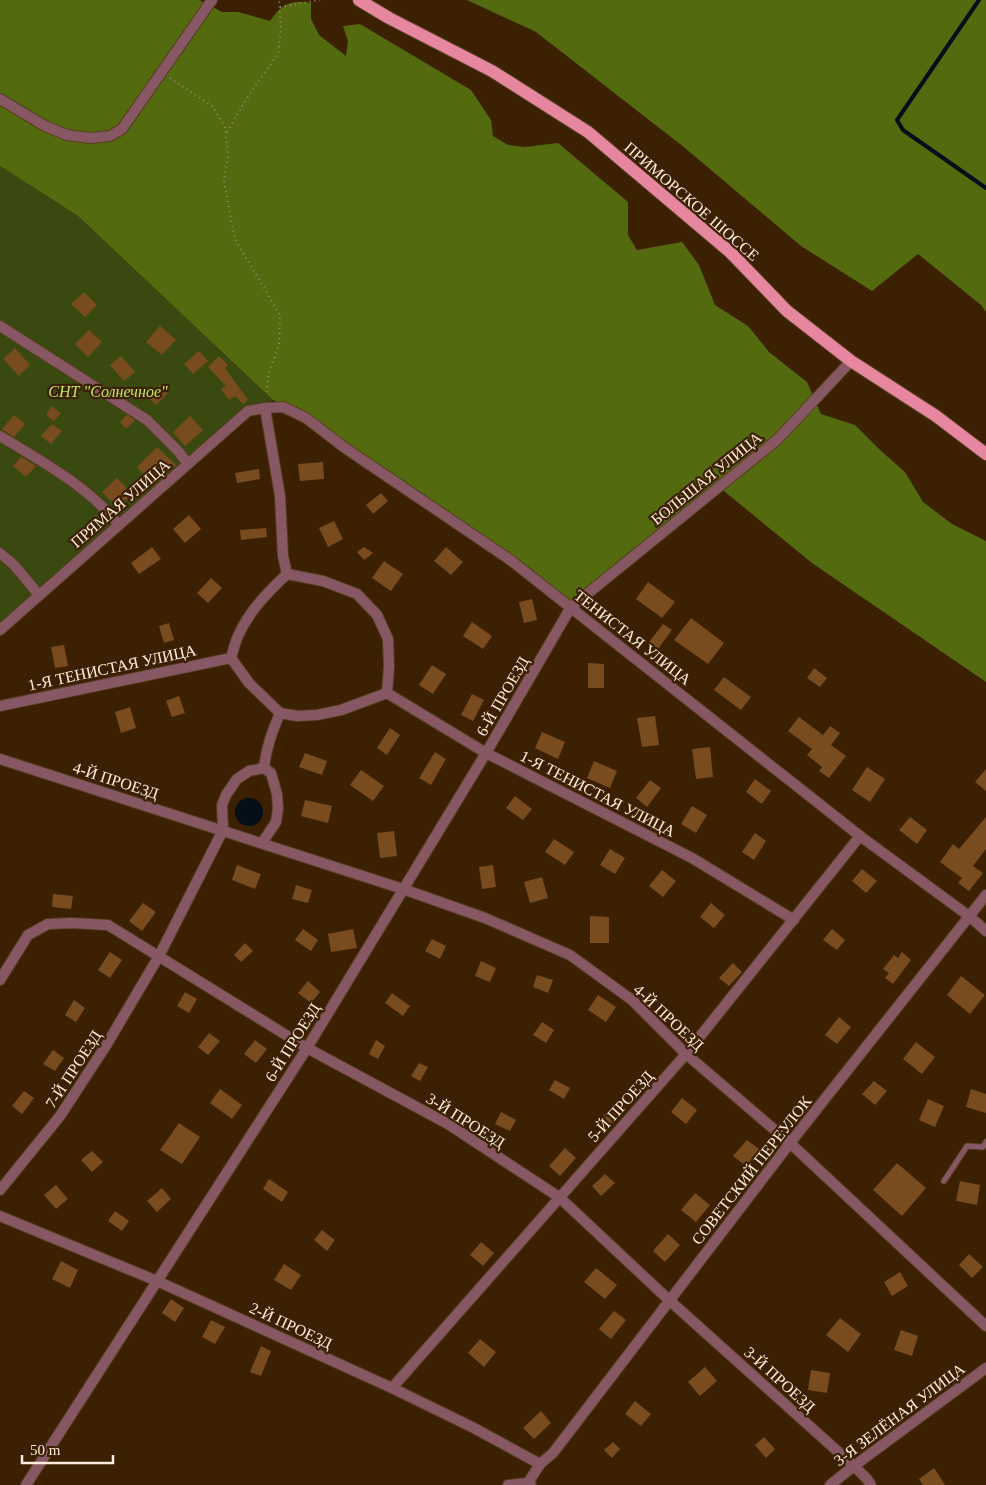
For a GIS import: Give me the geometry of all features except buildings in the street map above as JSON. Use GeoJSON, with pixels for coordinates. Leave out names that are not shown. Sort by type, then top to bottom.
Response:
{"type":"FeatureCollection","features":[{"type":"Feature","properties":{"kind":"main road","name":"ПРИМОРСКОЕ ШОССЕ"},"geometry":{"type":"LineString","coordinates":[[359,0],[389,18],[492,71],[588,132],[730,252],[787,311],[851,362],[936,416],[986,454]]}},
{"type":"Feature","properties":{"kind":"street"},"geometry":{"type":"LineString","coordinates":[[0,99],[45,126],[67,135],[90,138],[110,136],[122,129],[212,0]]}},
{"type":"Feature","properties":{"kind":"street"},"geometry":{"type":"LineString","coordinates":[[0,326],[147,420],[188,464]]}},
{"type":"Feature","properties":{"kind":"street","name":"БОЛЬШАЯ УЛИЦА"},"geometry":{"type":"LineString","coordinates":[[571,607],[778,439],[851,362]]}},
{"type":"Feature","properties":{"kind":"street","name":"ТЕНИСТАЯ УЛИЦА"},"geometry":{"type":"LineString","coordinates":[[265,408],[283,407],[306,418],[345,448],[509,559],[860,836],[969,916],[986,931]]}},
{"type":"Feature","properties":{"kind":"street"},"geometry":{"type":"LineString","coordinates":[[265,408],[280,496],[283,556],[287,574]]}},
{"type":"Feature","properties":{"kind":"street","name":"ПРЯМАЯ УЛИЦА"},"geometry":{"type":"LineString","coordinates":[[0,630],[248,411],[265,408]]}},
{"type":"Feature","properties":{"kind":"street"},"geometry":{"type":"LineString","coordinates":[[0,436],[62,474],[90,496],[119,525]]}},
{"type":"Feature","properties":{"kind":"street"},"geometry":{"type":"LineString","coordinates":[[0,553],[14,565],[39,595]]}},
{"type":"Feature","properties":{"kind":"street"},"geometry":{"type":"LineString","coordinates":[[287,574],[323,581],[357,594],[377,615],[388,639],[389,667],[387,693],[341,710],[317,715],[297,716],[280,713],[249,682],[231,658],[238,636],[266,595],[287,574]]}},
{"type":"Feature","properties":{"kind":"street","name":"6-Й ПРОЕЗД"},"geometry":{"type":"LineString","coordinates":[[26,1485],[307,1048],[486,753],[571,607]]}},
{"type":"Feature","properties":{"kind":"street","name":"1-Я ТЕНИСТАЯ УЛИЦА"},"geometry":{"type":"LineString","coordinates":[[0,706],[231,658]]}},
{"type":"Feature","properties":{"kind":"street","name":"1-Я ТЕНИСТАЯ УЛИЦА"},"geometry":{"type":"LineString","coordinates":[[387,693],[486,753],[692,858],[794,920]]}},
{"type":"Feature","properties":{"kind":"street"},"geometry":{"type":"LineString","coordinates":[[264,768],[269,740],[280,713]]}},
{"type":"Feature","properties":{"kind":"street","name":"4-Й ПРОЕЗД"},"geometry":{"type":"LineString","coordinates":[[0,758],[223,830]]}},
{"type":"Feature","properties":{"kind":"street"},"geometry":{"type":"LineString","coordinates":[[264,768],[270,772],[277,794],[278,810],[276,822],[262,843],[223,830],[222,805],[226,795],[237,780],[249,771],[264,768]]}},
{"type":"Feature","properties":{"kind":"street","name":"7-Й ПРОЕЗД"},"geometry":{"type":"LineString","coordinates":[[0,1190],[60,1116],[108,1044],[159,956],[223,830]]}},
{"type":"Feature","properties":{"kind":"street","name":"5-Й ПРОЕЗД"},"geometry":{"type":"LineString","coordinates":[[392,1388],[686,1054],[860,836]]}},
{"type":"Feature","properties":{"kind":"street","name":"4-Й ПРОЕЗД"},"geometry":{"type":"LineString","coordinates":[[262,843],[485,918],[570,955],[632,1000],[686,1054],[790,1143],[986,1326]]}},
{"type":"Feature","properties":{"kind":"street","name":"СОВЕТСКИЙ ПЕРЕУЛОК"},"geometry":{"type":"LineString","coordinates":[[540,1464],[553,1453],[790,1143],[986,895]]}},
{"type":"Feature","properties":{"kind":"street","name":"3-Й ПРОЕЗД"},"geometry":{"type":"LineString","coordinates":[[0,980],[28,935],[48,924],[72,922],[108,925],[307,1048],[448,1124],[559,1198],[669,1300],[854,1466],[867,1478],[871,1485]]}},
{"type":"Feature","properties":{"kind":"street","name":"2-Й ПРОЕЗД"},"geometry":{"type":"LineString","coordinates":[[0,1216],[158,1281],[392,1388],[472,1427],[540,1464]]}},
{"type":"Feature","properties":{"kind":"street","name":"3-Я ЗЕЛЁНАЯ УЛИЦА"},"geometry":{"type":"LineString","coordinates":[[830,1485],[986,1368]]}},
{"type":"Feature","properties":{"kind":"street"},"geometry":{"type":"LineString","coordinates":[[508,1485],[530,1484],[540,1464]]}},
{"type":"Feature","properties":{"kind":"lane"},"geometry":{"type":"LineString","coordinates":[[944,1181],[967,1146],[983,1147],[986,1142]]}},
{"type":"Feature","properties":{"kind":"path"},"geometry":{"type":"LineString","coordinates":[[226,133],[249,95],[278,54],[282,30],[279,0]]}},
{"type":"Feature","properties":{"kind":"path"},"geometry":{"type":"LineString","coordinates":[[280,7],[320,0]]}},
{"type":"Feature","properties":{"kind":"path"},"geometry":{"type":"LineString","coordinates":[[162,72],[212,106],[225,127],[228,155],[224,181],[235,239],[280,315],[279,345],[269,372],[265,408]]}},
{"type":"Feature","properties":{"kind":"green space"},"geometry":{"type":"Polygon","coordinates":[[[0,0],[199,0],[222,12],[238,12],[270,21],[287,4],[297,2],[311,3],[311,19],[319,35],[346,56],[348,41],[343,26],[360,24],[471,90],[491,120],[493,136],[508,145],[525,147],[558,143],[628,202],[628,235],[637,250],[682,242],[699,265],[715,305],[748,326],[769,352],[807,382],[821,414],[855,425],[905,472],[923,502],[952,524],[986,541],[986,682],[812,563],[719,487],[579,601],[562,601],[307,418],[273,400],[78,216],[0,166],[0,0]]]}},
{"type":"Feature","properties":{"kind":"green space"},"geometry":{"type":"Polygon","coordinates":[[[467,0],[986,0],[986,312],[981,305],[918,254],[872,291],[801,246],[685,148],[536,32],[467,0]]]}},
{"type":"Feature","properties":{"kind":"green space","name":"СНТ \"Солнечное\""},"geometry":{"type":"Polygon","coordinates":[[[0,166],[78,216],[273,400],[248,411],[0,630],[0,166]]]}},
{"type":"Feature","properties":{"kind":"shaded area"},"geometry":{"type":"Polygon","coordinates":[[[249,798],[259,802],[263,812],[259,822],[249,826],[239,822],[235,812],[239,802],[249,798]]]}},
{"type":"Feature","properties":{"kind":"waterway"},"geometry":{"type":"LineString","coordinates":[[979,0],[897,120],[903,130],[986,188]]}}]}
